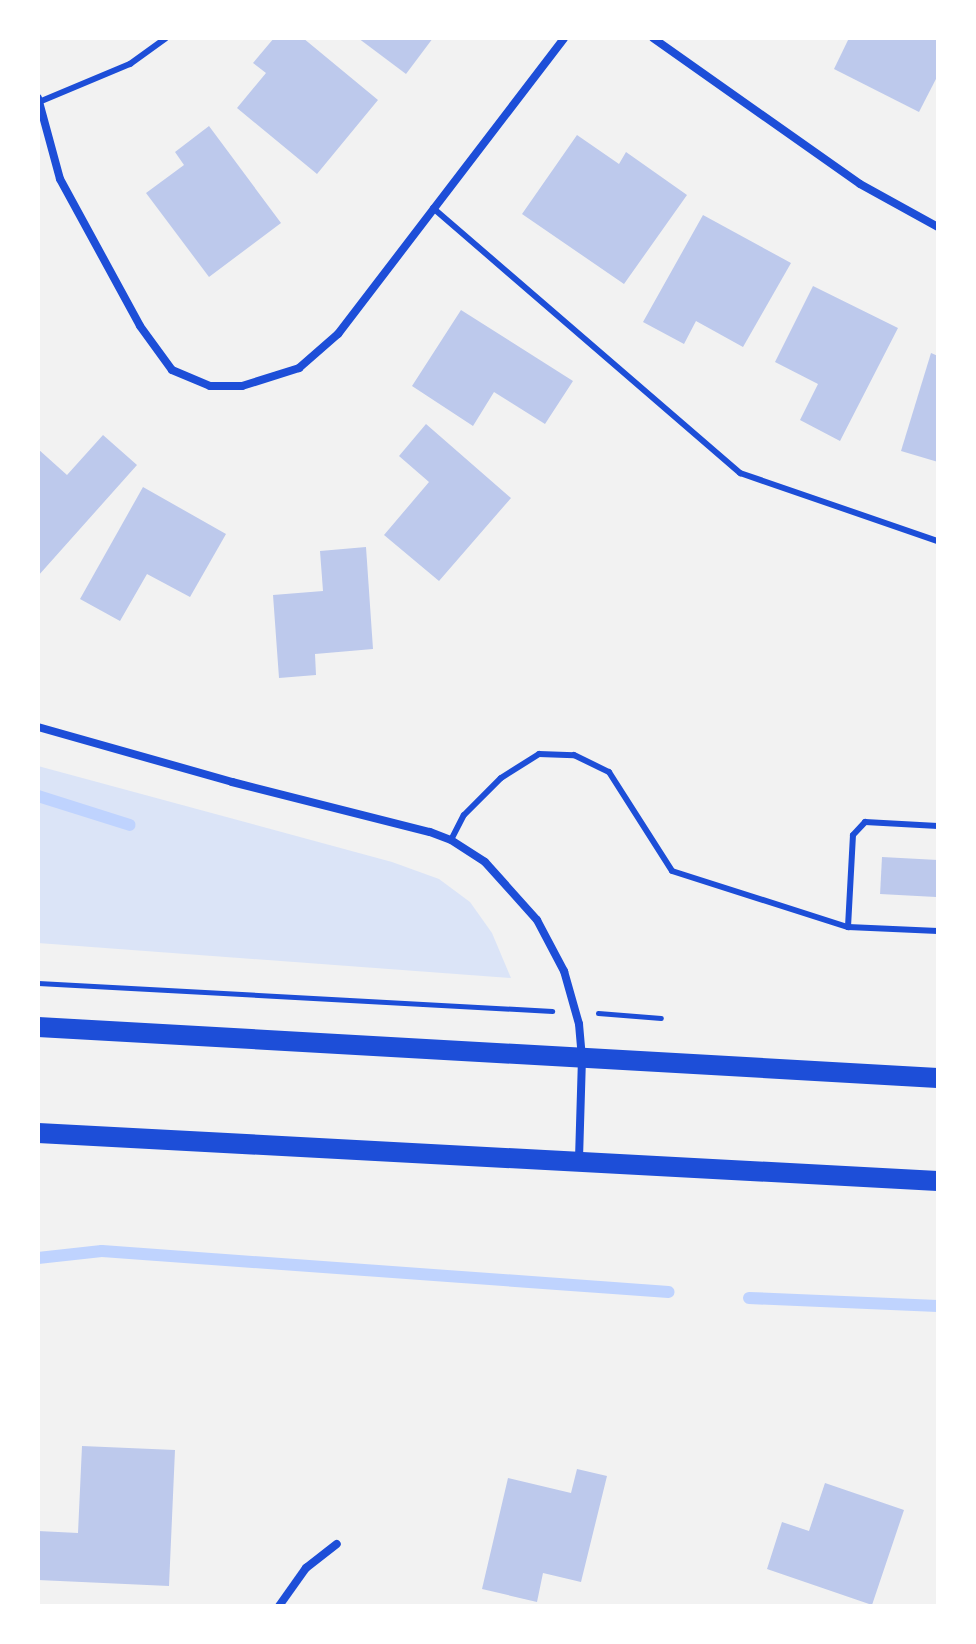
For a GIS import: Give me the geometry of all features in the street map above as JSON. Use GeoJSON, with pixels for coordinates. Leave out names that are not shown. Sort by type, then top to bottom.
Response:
{"type":"FeatureCollection","features":[{"type":"Feature","properties":{"kind":"main road"},"geometry":{"type":"LineString","coordinates":[[38,1027],[938,1078]]}},
{"type":"Feature","properties":{"kind":"main road"},"geometry":{"type":"LineString","coordinates":[[38,1133],[938,1181]]}},
{"type":"Feature","properties":{"kind":"street"},"geometry":{"type":"LineString","coordinates":[[39,100],[60,179],[140,326],[172,370],[210,386],[242,386],[299,368],[338,334],[564,38]]}},
{"type":"Feature","properties":{"kind":"street"},"geometry":{"type":"LineString","coordinates":[[653,38],[860,184],[938,227]]}},
{"type":"Feature","properties":{"kind":"street"},"geometry":{"type":"LineString","coordinates":[[38,727],[451,840],[485,862],[537,920],[564,971],[575,1012],[582,1058],[579,1163]]}},
{"type":"Feature","properties":{"kind":"street"},"geometry":{"type":"LineString","coordinates":[[279,1606],[306,1568],[337,1544]]}},
{"type":"Feature","properties":{"kind":"lane"},"geometry":{"type":"LineString","coordinates":[[39,100],[130,64],[166,38]]}},
{"type":"Feature","properties":{"kind":"lane"},"geometry":{"type":"LineString","coordinates":[[433,208],[740,473],[938,541]]}},
{"type":"Feature","properties":{"kind":"lane"},"geometry":{"type":"LineString","coordinates":[[451,840],[464,815],[501,778],[539,754],[574,755],[609,772],[672,871],[848,927],[938,931]]}},
{"type":"Feature","properties":{"kind":"lane"},"geometry":{"type":"LineString","coordinates":[[848,927],[853,835],[865,822],[938,826]]}},
{"type":"Feature","properties":{"kind":"path"},"geometry":{"type":"LineString","coordinates":[[38,983],[661,1018]]}},
{"type":"Feature","properties":{"kind":"shaded area"},"geometry":{"type":"Polygon","coordinates":[[[38,766],[392,862],[439,879],[470,902],[492,933],[511,978],[38,943],[38,766]]]}},
{"type":"Feature","properties":{"kind":"building"},"geometry":{"type":"Polygon","coordinates":[[[274,38],[303,38],[378,100],[317,174],[237,108],[266,73],[253,63],[274,38]]]}},
{"type":"Feature","properties":{"kind":"building"},"geometry":{"type":"Polygon","coordinates":[[[358,38],[433,38],[406,74],[358,38]]]}},
{"type":"Feature","properties":{"kind":"building"},"geometry":{"type":"Polygon","coordinates":[[[849,38],[938,38],[938,75],[919,112],[834,69],[849,38]]]}},
{"type":"Feature","properties":{"kind":"building"},"geometry":{"type":"Polygon","coordinates":[[[209,126],[281,223],[209,277],[146,193],[184,165],[175,152],[209,126]]]}},
{"type":"Feature","properties":{"kind":"building"},"geometry":{"type":"Polygon","coordinates":[[[577,135],[619,164],[626,152],[687,195],[624,284],[522,214],[577,135]]]}},
{"type":"Feature","properties":{"kind":"building"},"geometry":{"type":"Polygon","coordinates":[[[703,215],[791,263],[743,347],[696,321],[684,344],[643,322],[703,215]]]}},
{"type":"Feature","properties":{"kind":"building"},"geometry":{"type":"Polygon","coordinates":[[[813,286],[898,328],[840,441],[800,420],[818,384],[775,362],[813,286]]]}},
{"type":"Feature","properties":{"kind":"building"},"geometry":{"type":"Polygon","coordinates":[[[461,310],[573,381],[545,424],[494,392],[473,426],[412,386],[461,310]]]}},
{"type":"Feature","properties":{"kind":"building"},"geometry":{"type":"Polygon","coordinates":[[[931,353],[938,356],[938,462],[901,451],[931,353]]]}},
{"type":"Feature","properties":{"kind":"building"},"geometry":{"type":"Polygon","coordinates":[[[426,424],[511,498],[439,581],[384,535],[429,482],[399,456],[426,424]]]}},
{"type":"Feature","properties":{"kind":"building"},"geometry":{"type":"Polygon","coordinates":[[[103,435],[137,465],[38,576],[38,449],[67,475],[103,435]]]}},
{"type":"Feature","properties":{"kind":"building"},"geometry":{"type":"Polygon","coordinates":[[[143,487],[226,534],[190,597],[147,574],[120,621],[80,599],[143,487]]]}},
{"type":"Feature","properties":{"kind":"building"},"geometry":{"type":"Polygon","coordinates":[[[366,547],[373,649],[315,654],[316,675],[279,678],[273,595],[323,591],[320,551],[366,547]]]}},
{"type":"Feature","properties":{"kind":"building"},"geometry":{"type":"Polygon","coordinates":[[[882,857],[938,860],[936,897],[880,894],[882,857]]]}},
{"type":"Feature","properties":{"kind":"building"},"geometry":{"type":"Polygon","coordinates":[[[82,1446],[175,1450],[169,1586],[38,1580],[38,1531],[78,1533],[82,1446]]]}},
{"type":"Feature","properties":{"kind":"building"},"geometry":{"type":"Polygon","coordinates":[[[577,1469],[607,1476],[581,1582],[543,1573],[537,1602],[482,1589],[508,1478],[571,1493],[577,1469]]]}},
{"type":"Feature","properties":{"kind":"building"},"geometry":{"type":"Polygon","coordinates":[[[825,1483],[904,1510],[872,1605],[767,1569],[782,1522],[809,1531],[825,1483]]]}},
{"type":"Feature","properties":{"kind":"waterway"},"geometry":{"type":"LineString","coordinates":[[38,796],[130,825]]}},
{"type":"Feature","properties":{"kind":"waterway"},"geometry":{"type":"LineString","coordinates":[[38,1258],[102,1251],[669,1292]]}},
{"type":"Feature","properties":{"kind":"waterway"},"geometry":{"type":"LineString","coordinates":[[749,1298],[938,1306]]}}]}
